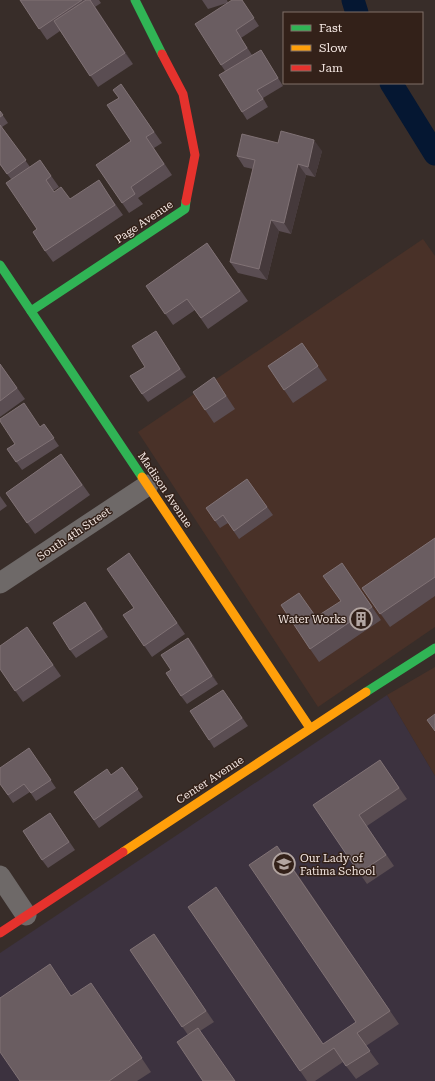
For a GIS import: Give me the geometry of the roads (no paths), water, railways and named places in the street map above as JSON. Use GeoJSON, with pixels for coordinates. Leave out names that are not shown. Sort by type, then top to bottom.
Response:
{"type":"FeatureCollection","features":[{"type":"Feature","properties":{"kind":"street","name":"Page Avenue"},"geometry":{"type":"LineString","coordinates":[[31,311],[185,209],[195,155],[183,94],[135,0]]}},
{"type":"Feature","properties":{"kind":"street","name":"Madison Avenue"},"geometry":{"type":"LineString","coordinates":[[0,265],[310,728]]}},
{"type":"Feature","properties":{"kind":"street","name":"South 4th Street"},"geometry":{"type":"LineString","coordinates":[[0,583],[148,485]]}},
{"type":"Feature","properties":{"kind":"street","name":"Center Avenue"},"geometry":{"type":"LineString","coordinates":[[0,933],[310,728],[435,648]]}},
{"type":"Feature","properties":{"kind":"street"},"geometry":{"type":"LineString","coordinates":[[0,876],[26,915]]}},
{"type":"Feature","properties":{"kind":"waterway"},"geometry":{"type":"LineString","coordinates":[[353,0],[357,12]]}},
{"type":"Feature","properties":{"kind":"waterway"},"geometry":{"type":"LineString","coordinates":[[392,84],[435,154]]}},
{"type":"Feature","properties":{"kind":"place","name":"Water Works"},"geometry":{"type":"Point","coordinates":[361,619]}},
{"type":"Feature","properties":{"kind":"place","name":"Our Lady of Fatima School"},"geometry":{"type":"Point","coordinates":[284,864]}}]}
